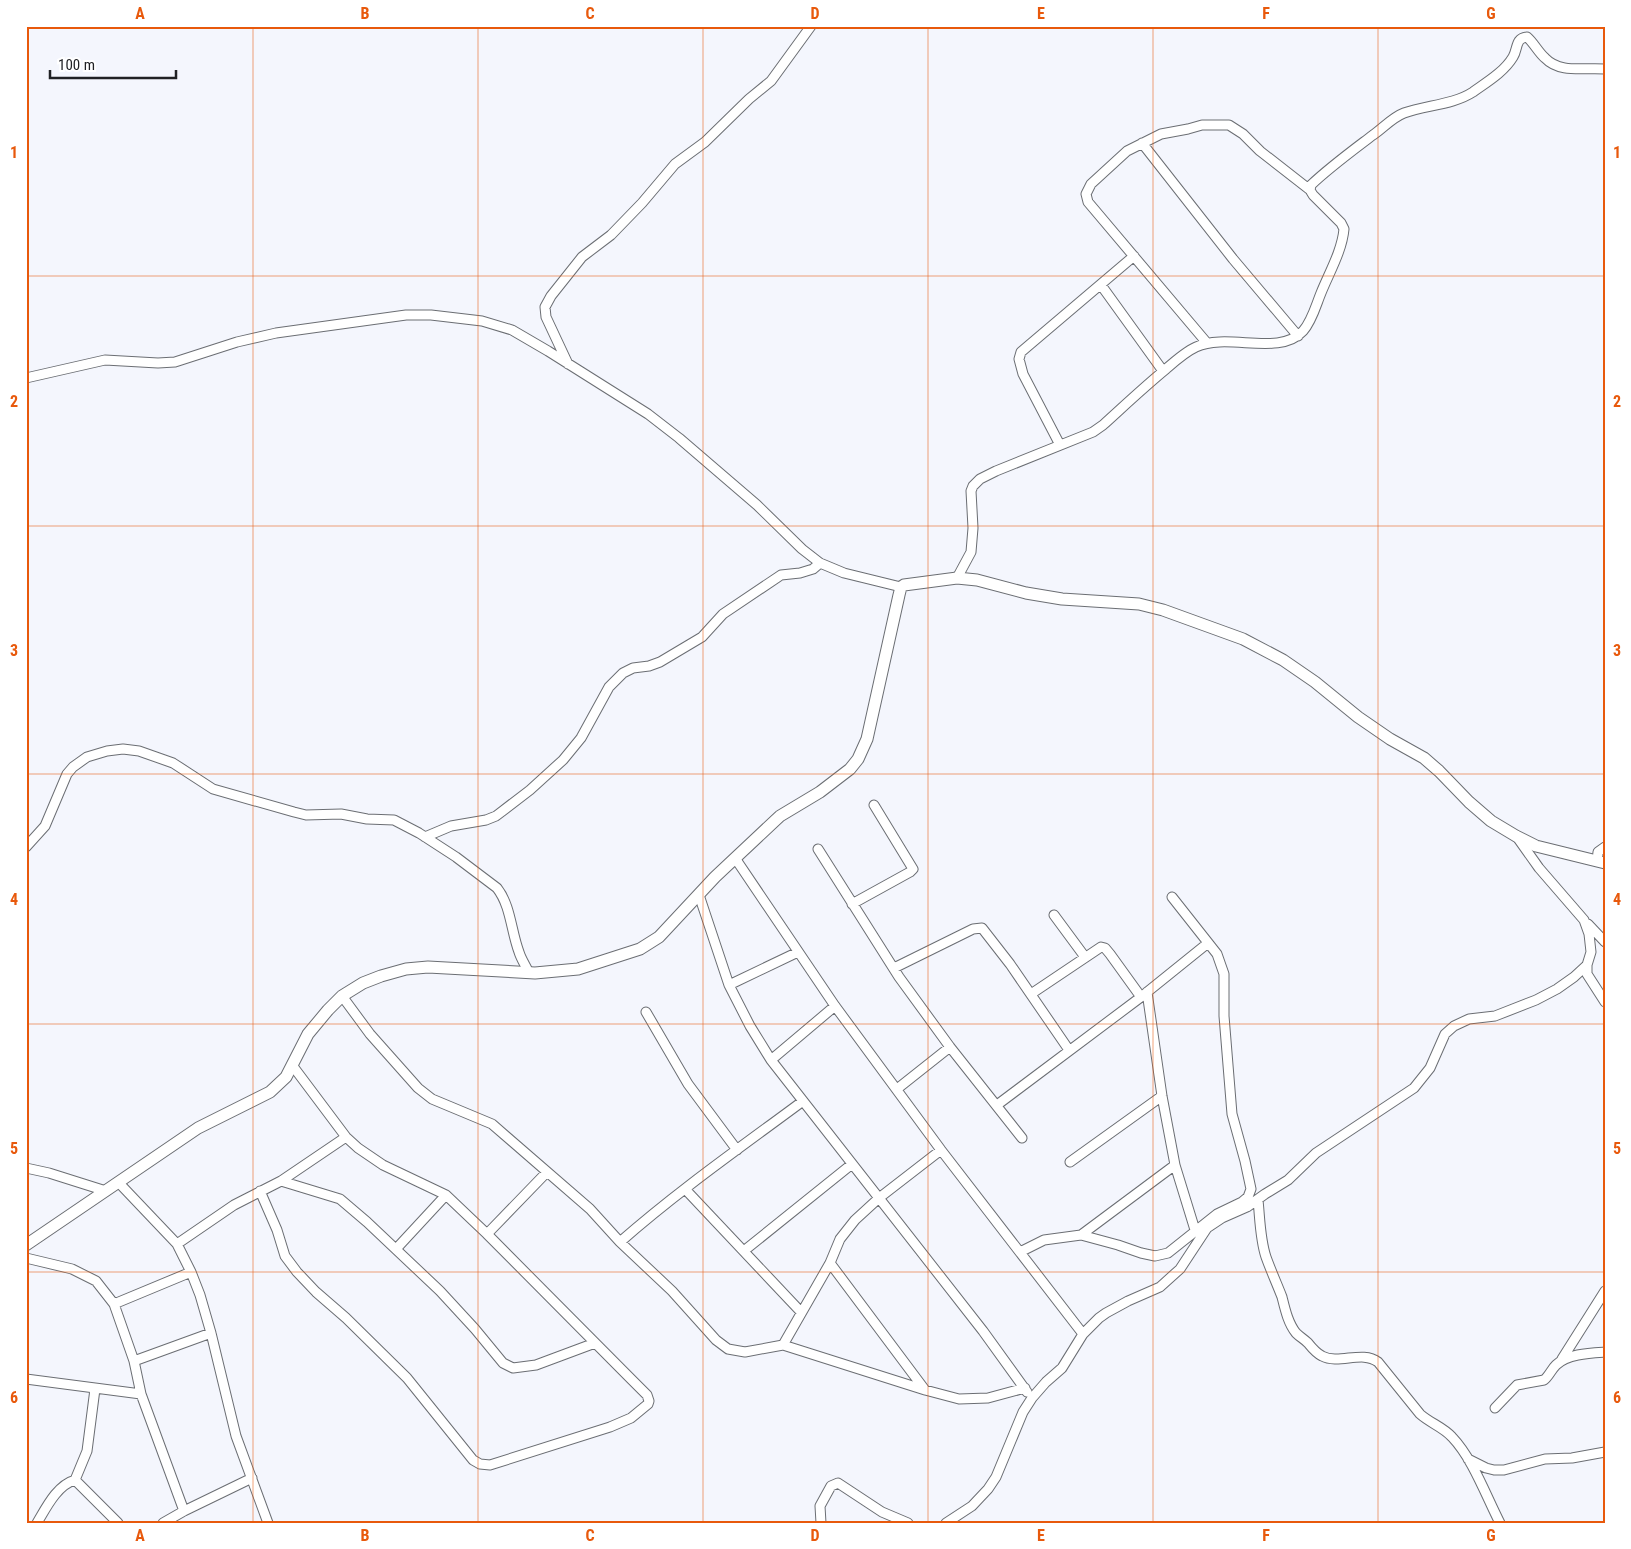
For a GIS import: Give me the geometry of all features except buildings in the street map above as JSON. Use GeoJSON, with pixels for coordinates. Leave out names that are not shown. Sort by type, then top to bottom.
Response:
{"type":"FeatureCollection","features":[{"type":"Feature","properties":{"kind":"street"},"geometry":{"type":"LineString","coordinates":[[568,364],[546,317],[545,307],[551,296],[582,257],[611,235],[675,164],[705,142],[749,99],[771,81],[811,26]]}},
{"type":"Feature","properties":{"kind":"street"},"geometry":{"type":"LineString","coordinates":[[1310,190],[1310,185],[1319,177],[1392,120],[1403,114],[1470,94],[1494,78],[1509,64],[1515,55],[1518,42],[1522,38],[1532,41],[1546,60],[1555,66],[1605,69]]}},
{"type":"Feature","properties":{"kind":"street"},"geometry":{"type":"LineString","coordinates":[[957,578],[971,552],[973,528],[970,496],[973,486],[980,479],[1098,429],[1163,371],[1195,347],[1207,343],[1228,341],[1274,343],[1292,340],[1304,330],[1340,247],[1344,229],[1342,223],[1319,202],[1310,190],[1260,151],[1243,134],[1229,125],[1202,125],[1161,134],[1142,143],[1127,151],[1106,169],[1091,184],[1086,194],[1088,202],[1207,343]]}},
{"type":"Feature","properties":{"kind":"street"},"geometry":{"type":"LineString","coordinates":[[1142,143],[1233,259],[1298,336]]}},
{"type":"Feature","properties":{"kind":"street"},"geometry":{"type":"LineString","coordinates":[[1060,445],[1023,374],[1019,359],[1021,352],[1134,256]]}},
{"type":"Feature","properties":{"kind":"street"},"geometry":{"type":"LineString","coordinates":[[1101,286],[1163,371]]}},
{"type":"Feature","properties":{"kind":"street"},"geometry":{"type":"LineString","coordinates":[[26,378],[105,360],[175,362],[237,342],[276,333],[406,315],[431,315],[482,321],[512,330],[648,414],[757,505],[820,563],[844,573],[901,587],[957,578],[977,580],[1026,593],[1062,599],[1139,604],[1163,610],[1243,639],[1283,660],[1358,717],[1424,758],[1491,821],[1536,846],[1601,862]]}},
{"type":"Feature","properties":{"kind":"street"},"geometry":{"type":"LineString","coordinates":[[425,837],[451,826],[486,820],[496,816],[530,790],[563,760],[581,738],[609,687],[623,673],[632,668],[650,666],[660,662],[702,637],[723,614],[781,575],[800,573],[813,569],[820,563]]}},
{"type":"Feature","properties":{"kind":"street"},"geometry":{"type":"LineString","coordinates":[[26,1245],[198,1128],[270,1092],[286,1077],[308,1034],[328,1010],[342,996],[363,983],[406,969],[428,967],[529,973],[578,969],[640,949],[659,937],[735,858],[780,816],[820,792],[850,769],[858,759],[869,731],[901,587]]}},
{"type":"Feature","properties":{"kind":"street"},"geometry":{"type":"LineString","coordinates":[[26,847],[46,826],[67,774],[73,767],[87,757],[107,751],[123,749],[139,751],[173,762],[213,789],[306,815],[340,814],[394,820],[425,837],[456,857],[501,893],[507,905],[519,952],[529,973]]}},
{"type":"Feature","properties":{"kind":"street"},"geometry":{"type":"LineString","coordinates":[[852,904],[913,869],[874,805]]}},
{"type":"Feature","properties":{"kind":"street"},"geometry":{"type":"LineString","coordinates":[[1516,836],[1539,868],[1605,942]]}},
{"type":"Feature","properties":{"kind":"street"},"geometry":{"type":"LineString","coordinates":[[1601,862],[1598,852],[1605,847]]}},
{"type":"Feature","properties":{"kind":"street"},"geometry":{"type":"LineString","coordinates":[[818,849],[899,978],[950,1047],[1022,1138]]}},
{"type":"Feature","properties":{"kind":"street"},"geometry":{"type":"LineString","coordinates":[[735,858],[835,1006],[941,1150],[1083,1334]]}},
{"type":"Feature","properties":{"kind":"street"},"geometry":{"type":"LineString","coordinates":[[699,895],[729,985],[770,1060],[983,1331],[1032,1398]]}},
{"type":"Feature","properties":{"kind":"street"},"geometry":{"type":"LineString","coordinates":[[1020,1252],[1044,1240],[1081,1235],[1155,1256],[1168,1253],[1217,1214],[1248,1197],[1251,1188],[1232,1114],[1224,1016],[1224,974],[1217,954],[1172,896]]}},
{"type":"Feature","properties":{"kind":"street"},"geometry":{"type":"LineString","coordinates":[[1054,915],[1085,957]]}},
{"type":"Feature","properties":{"kind":"street"},"geometry":{"type":"LineString","coordinates":[[1584,920],[1589,934],[1591,952],[1587,965],[1587,974],[1604,1001]]}},
{"type":"Feature","properties":{"kind":"street"},"geometry":{"type":"LineString","coordinates":[[894,968],[973,929],[982,928],[1070,1050]]}},
{"type":"Feature","properties":{"kind":"street"},"geometry":{"type":"LineString","coordinates":[[997,1105],[1208,943]]}},
{"type":"Feature","properties":{"kind":"street"},"geometry":{"type":"LineString","coordinates":[[1031,994],[1101,947],[1104,948],[1144,994],[1175,1166],[1195,1230]]}},
{"type":"Feature","properties":{"kind":"street"},"geometry":{"type":"LineString","coordinates":[[729,985],[798,952]]}},
{"type":"Feature","properties":{"kind":"street"},"geometry":{"type":"LineString","coordinates":[[946,1523],[972,1506],[988,1489],[996,1477],[1019,1421],[1032,1398],[1062,1368],[1083,1334],[1106,1313],[1160,1287],[1188,1260],[1207,1228],[1222,1218],[1236,1213],[1258,1200],[1288,1180],[1316,1153],[1414,1088],[1430,1068],[1445,1034],[1454,1026],[1469,1019],[1496,1016],[1536,1000],[1557,990],[1587,965]]}},
{"type":"Feature","properties":{"kind":"street"},"geometry":{"type":"LineString","coordinates":[[342,996],[370,1034],[418,1088],[432,1099],[492,1124],[590,1209],[620,1242],[672,1291],[716,1340],[728,1348],[745,1352],[783,1345],[959,1399],[988,1398],[1024,1388]]}},
{"type":"Feature","properties":{"kind":"street"},"geometry":{"type":"LineString","coordinates":[[770,1060],[835,1006]]}},
{"type":"Feature","properties":{"kind":"street"},"geometry":{"type":"LineString","coordinates":[[646,1012],[688,1084],[737,1150]]}},
{"type":"Feature","properties":{"kind":"street"},"geometry":{"type":"LineString","coordinates":[[897,1089],[950,1047]]}},
{"type":"Feature","properties":{"kind":"street"},"geometry":{"type":"LineString","coordinates":[[260,1191],[277,1230],[285,1256],[297,1272],[407,1378],[473,1460],[480,1464],[490,1465],[602,1430],[631,1418],[648,1404],[647,1395],[446,1195],[383,1165],[358,1148],[346,1137],[292,1065]]}},
{"type":"Feature","properties":{"kind":"street"},"geometry":{"type":"LineString","coordinates":[[1070,1162],[1162,1096]]}},
{"type":"Feature","properties":{"kind":"street"},"geometry":{"type":"LineString","coordinates":[[620,1242],[647,1218],[803,1101]]}},
{"type":"Feature","properties":{"kind":"street"},"geometry":{"type":"LineString","coordinates":[[177,1244],[234,1205],[281,1181],[346,1137]]}},
{"type":"Feature","properties":{"kind":"street"},"geometry":{"type":"LineString","coordinates":[[783,1345],[830,1263],[840,1239],[855,1220],[879,1198],[941,1150]]}},
{"type":"Feature","properties":{"kind":"street"},"geometry":{"type":"LineString","coordinates":[[745,1250],[852,1164]]}},
{"type":"Feature","properties":{"kind":"street"},"geometry":{"type":"LineString","coordinates":[[1081,1235],[1175,1166]]}},
{"type":"Feature","properties":{"kind":"street"},"geometry":{"type":"LineString","coordinates":[[26,1168],[49,1173],[106,1191]]}},
{"type":"Feature","properties":{"kind":"street"},"geometry":{"type":"LineString","coordinates":[[487,1234],[547,1172]]}},
{"type":"Feature","properties":{"kind":"street"},"geometry":{"type":"LineString","coordinates":[[281,1181],[340,1199],[368,1222],[440,1291],[503,1363],[513,1368],[536,1365],[595,1343]]}},
{"type":"Feature","properties":{"kind":"street"},"geometry":{"type":"LineString","coordinates":[[119,1183],[177,1244],[191,1272],[211,1333],[236,1436],[268,1523]]}},
{"type":"Feature","properties":{"kind":"street"},"geometry":{"type":"LineString","coordinates":[[685,1189],[745,1250],[801,1312]]}},
{"type":"Feature","properties":{"kind":"street"},"geometry":{"type":"LineString","coordinates":[[396,1249],[446,1195]]}},
{"type":"Feature","properties":{"kind":"street"},"geometry":{"type":"LineString","coordinates":[[1258,1200],[1260,1228],[1266,1257],[1297,1334],[1323,1357],[1337,1359],[1367,1357],[1378,1362],[1420,1414],[1427,1421],[1448,1432],[1454,1438],[1468,1459],[1500,1523]]}},
{"type":"Feature","properties":{"kind":"street"},"geometry":{"type":"LineString","coordinates":[[26,1258],[72,1269],[96,1280],[114,1304],[134,1361],[140,1394],[184,1511]]}},
{"type":"Feature","properties":{"kind":"street"},"geometry":{"type":"LineString","coordinates":[[830,1263],[925,1390]]}},
{"type":"Feature","properties":{"kind":"street"},"geometry":{"type":"LineString","coordinates":[[114,1304],[191,1272]]}},
{"type":"Feature","properties":{"kind":"street"},"geometry":{"type":"LineString","coordinates":[[1495,1408],[1517,1385],[1544,1380],[1562,1359],[1605,1291]]}},
{"type":"Feature","properties":{"kind":"street"},"geometry":{"type":"LineString","coordinates":[[134,1361],[211,1333]]}},
{"type":"Feature","properties":{"kind":"street"},"geometry":{"type":"LineString","coordinates":[[1562,1359],[1571,1356],[1605,1352]]}},
{"type":"Feature","properties":{"kind":"street"},"geometry":{"type":"LineString","coordinates":[[26,1380],[140,1394]]}},
{"type":"Feature","properties":{"kind":"street"},"geometry":{"type":"LineString","coordinates":[[75,1480],[87,1451],[95,1389]]}},
{"type":"Feature","properties":{"kind":"street"},"geometry":{"type":"LineString","coordinates":[[1468,1459],[1486,1468],[1504,1470],[1545,1459],[1578,1457],[1605,1452]]}},
{"type":"Feature","properties":{"kind":"street"},"geometry":{"type":"LineString","coordinates":[[164,1523],[184,1511],[252,1478]]}},
{"type":"Feature","properties":{"kind":"street"},"geometry":{"type":"LineString","coordinates":[[37,1523],[59,1491],[70,1481],[75,1480]]}},
{"type":"Feature","properties":{"kind":"street"},"geometry":{"type":"LineString","coordinates":[[75,1480],[118,1523]]}},
{"type":"Feature","properties":{"kind":"street"},"geometry":{"type":"LineString","coordinates":[[821,1523],[820,1506],[831,1486],[838,1483],[882,1512],[908,1523]]}}]}
